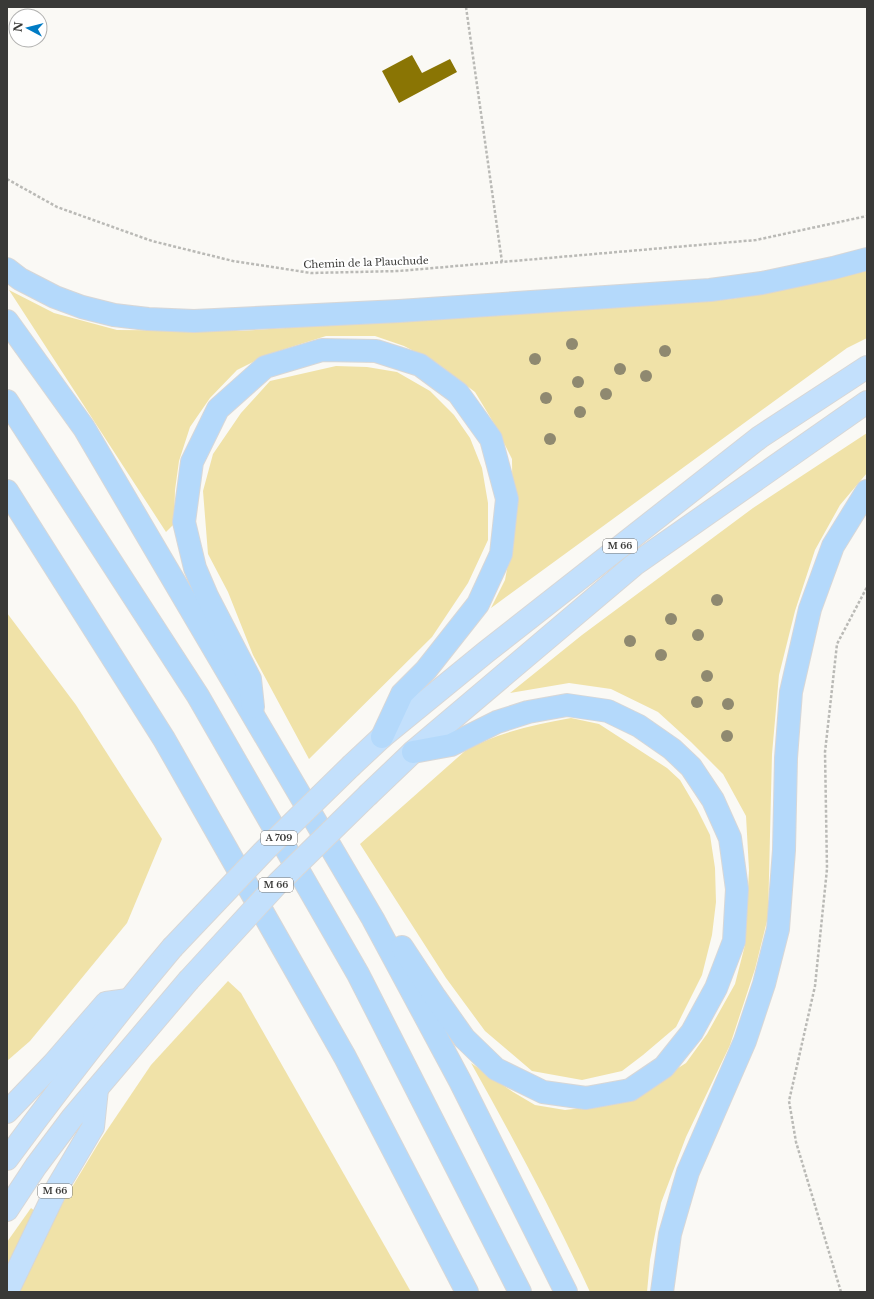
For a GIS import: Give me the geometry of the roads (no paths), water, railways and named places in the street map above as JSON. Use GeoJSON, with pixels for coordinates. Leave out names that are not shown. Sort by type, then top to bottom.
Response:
{"type":"FeatureCollection","features":[{"type":"Feature","properties":{"kind":"highway"},"geometry":{"type":"LineString","coordinates":[[7,269],[20,279],[55,297],[82,307],[148,319],[194,321],[399,311],[710,290],[769,282],[867,259]]}},
{"type":"Feature","properties":{"kind":"highway"},"geometry":{"type":"LineString","coordinates":[[7,321],[84,428],[373,918],[460,1082],[566,1292]]}},
{"type":"Feature","properties":{"kind":"highway"},"geometry":{"type":"LineString","coordinates":[[254,716],[250,679],[207,596],[195,568],[184,522],[192,462],[218,409],[265,367],[322,350],[376,351],[420,365],[458,393],[491,439],[507,499],[501,554],[478,604],[426,670],[402,694],[382,737]]}},
{"type":"Feature","properties":{"kind":"highway","name":"M 66"},"geometry":{"type":"LineString","coordinates":[[7,1160],[53,1096],[128,1000],[172,948],[265,850],[382,737],[486,652],[760,437],[867,368]]}},
{"type":"Feature","properties":{"kind":"highway","name":"A 709"},"geometry":{"type":"LineString","coordinates":[[7,401],[198,696],[350,960],[520,1292]]}},
{"type":"Feature","properties":{"kind":"highway","name":"M 66"},"geometry":{"type":"LineString","coordinates":[[7,1210],[36,1166],[97,1089],[188,981],[278,883],[413,752],[634,565],[867,402]]}},
{"type":"Feature","properties":{"kind":"highway"},"geometry":{"type":"LineString","coordinates":[[7,491],[164,739],[345,1057],[467,1292]]}},
{"type":"Feature","properties":{"kind":"highway"},"geometry":{"type":"LineString","coordinates":[[662,1292],[670,1234],[688,1172],[744,1041],[764,984],[778,929],[784,850],[786,758],[791,692],[810,609],[833,546],[867,491]]}},
{"type":"Feature","properties":{"kind":"highway"},"geometry":{"type":"LineString","coordinates":[[373,918],[400,943],[464,1038],[496,1069],[543,1092],[586,1098],[630,1090],[664,1067],[692,1032],[716,988],[734,941],[738,889],[730,838],[713,800],[691,767],[672,749],[639,726],[608,711],[567,705],[528,712],[497,722],[451,745],[413,752]]}},
{"type":"Feature","properties":{"kind":"highway"},"geometry":{"type":"LineString","coordinates":[[7,1112],[54,1063],[106,1003],[128,1000]]}},
{"type":"Feature","properties":{"kind":"highway","name":"M 66"},"geometry":{"type":"LineString","coordinates":[[7,1292],[58,1186],[93,1127],[97,1089]]}}]}
